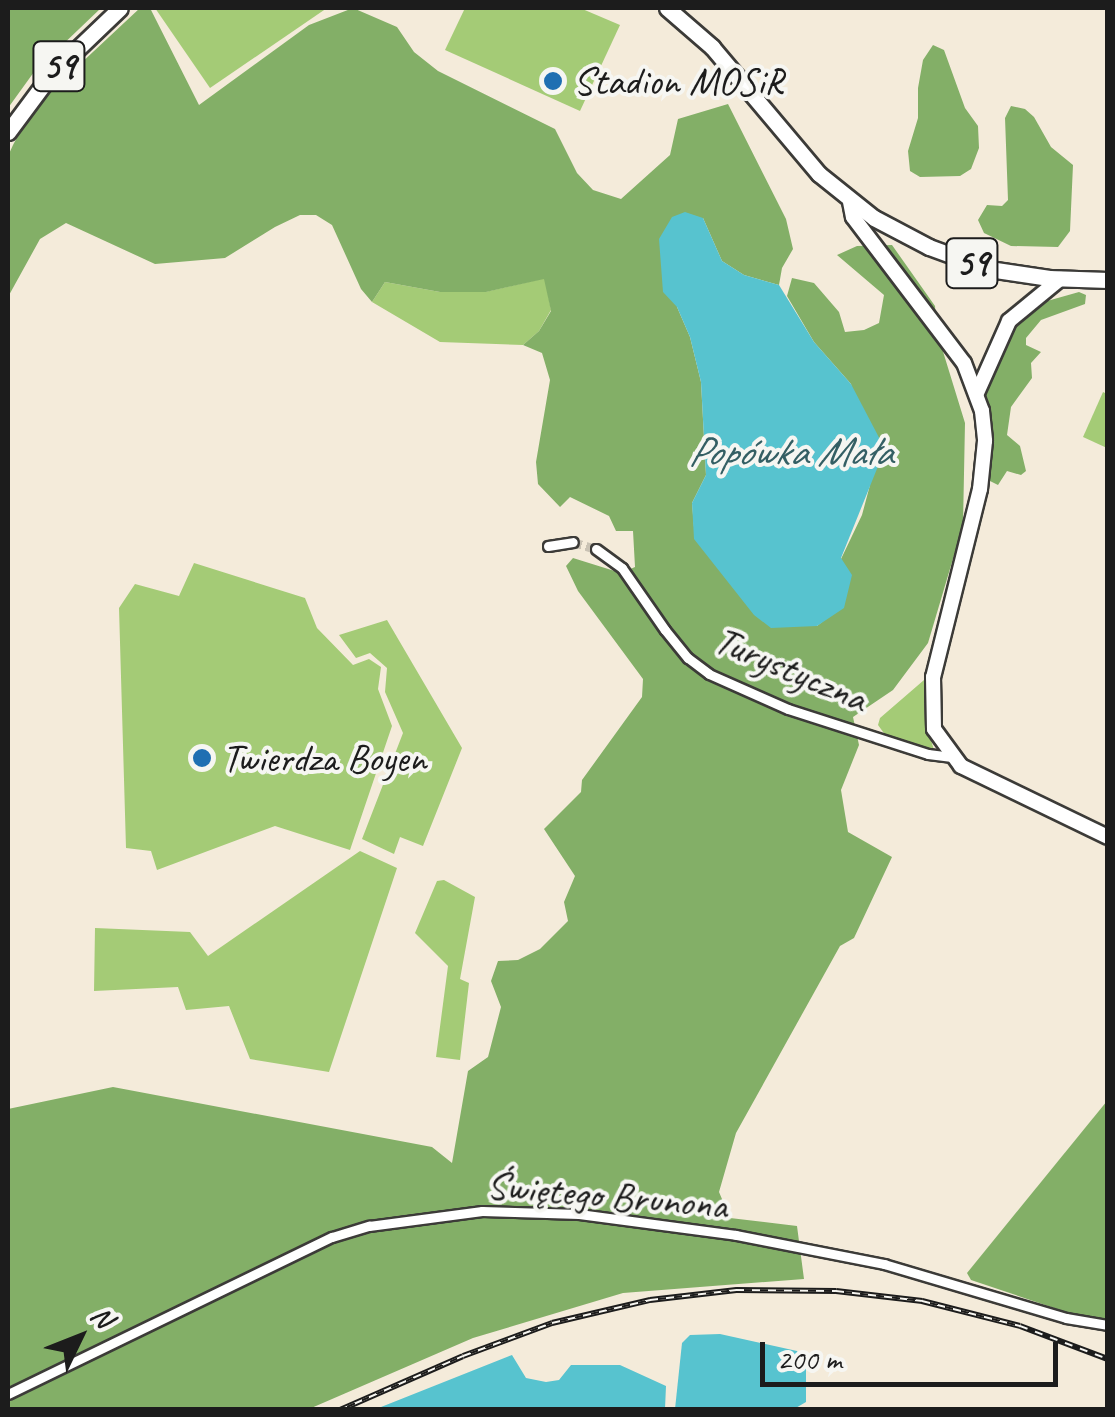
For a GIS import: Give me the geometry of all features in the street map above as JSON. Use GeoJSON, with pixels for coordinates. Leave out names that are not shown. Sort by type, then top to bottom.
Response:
{"type":"FeatureCollection","features":[{"type":"Feature","properties":{"kind":"main road","name":"59"},"geometry":{"type":"LineString","coordinates":[[8,132],[51,74],[120,8]]}},
{"type":"Feature","properties":{"kind":"main road","name":"59"},"geometry":{"type":"LineString","coordinates":[[668,8],[712,47],[788,140],[850,202],[906,236],[989,269],[1060,279],[1108,280]]}},
{"type":"Feature","properties":{"kind":"street"},"geometry":{"type":"LineString","coordinates":[[850,202],[853,218],[952,343],[978,393],[984,441],[977,506],[930,698],[934,729],[952,757],[1108,837]]}},
{"type":"Feature","properties":{"kind":"street"},"geometry":{"type":"LineString","coordinates":[[978,393],[1009,321],[1060,279]]}},
{"type":"Feature","properties":{"kind":"street"},"geometry":{"type":"LineString","coordinates":[[548,546],[574,542]]}},
{"type":"Feature","properties":{"kind":"street","name":"Turystyczna"},"geometry":{"type":"LineString","coordinates":[[596,549],[622,568],[676,644],[710,674],[788,709],[928,754],[952,757]]}},
{"type":"Feature","properties":{"kind":"street","name":"Świętego Brunona"},"geometry":{"type":"LineString","coordinates":[[8,1394],[332,1237],[368,1226],[482,1211],[579,1214],[752,1238],[884,1264],[1066,1318],[1108,1325]]}},
{"type":"Feature","properties":{"kind":"green space"},"geometry":{"type":"Polygon","coordinates":[[[8,8],[101,8],[34,72],[8,108],[8,8]]]}},
{"type":"Feature","properties":{"kind":"green space"},"geometry":{"type":"Polygon","coordinates":[[[140,8],[150,8],[199,105],[309,25],[353,8],[397,27],[414,52],[438,71],[555,129],[577,173],[593,190],[621,199],[670,155],[678,119],[728,104],[786,219],[793,249],[782,268],[779,285],[744,275],[722,261],[703,218],[677,307],[690,337],[701,382],[706,475],[692,503],[695,539],[725,575],[817,626],[827,618],[841,559],[862,515],[870,485],[851,384],[814,342],[787,296],[792,278],[814,283],[839,312],[845,332],[864,330],[879,323],[884,295],[837,255],[857,246],[892,245],[935,306],[937,332],[965,423],[963,525],[928,643],[893,690],[853,717],[859,745],[841,790],[848,832],[892,857],[854,938],[840,946],[736,1133],[719,1192],[730,1218],[797,1226],[804,1279],[623,1293],[473,1338],[309,1409],[11,1409],[8,1404],[8,1109],[113,1087],[432,1147],[452,1163],[468,1071],[488,1057],[501,1007],[491,981],[498,961],[518,960],[540,949],[568,921],[564,902],[575,876],[544,829],[581,792],[582,780],[642,697],[643,679],[578,591],[566,566],[573,558],[621,573],[635,567],[633,531],[616,531],[609,516],[570,497],[560,507],[538,484],[536,462],[550,380],[542,353],[523,345],[539,331],[551,311],[544,279],[486,292],[440,292],[385,282],[372,302],[361,289],[332,225],[316,215],[300,215],[225,258],[155,264],[66,223],[40,239],[8,297],[8,156],[13,145],[32,109],[140,8]]]}},
{"type":"Feature","properties":{"kind":"green space"},"geometry":{"type":"Polygon","coordinates":[[[155,8],[327,8],[210,88],[155,8]]]}},
{"type":"Feature","properties":{"kind":"green space","name":"Stadion MOSiR"},"geometry":{"type":"Polygon","coordinates":[[[465,8],[580,8],[620,25],[580,111],[445,50],[465,8]]]}},
{"type":"Feature","properties":{"kind":"green space"},"geometry":{"type":"Polygon","coordinates":[[[933,45],[944,50],[965,108],[978,126],[979,148],[971,169],[960,176],[920,177],[910,171],[908,151],[918,118],[923,60],[933,45]]]}},
{"type":"Feature","properties":{"kind":"green space"},"geometry":{"type":"Polygon","coordinates":[[[1011,106],[1025,109],[1034,117],[1051,147],[1073,165],[1070,231],[1058,247],[1011,246],[984,233],[978,220],[987,205],[1002,206],[1008,200],[1005,118],[1011,106]]]}},
{"type":"Feature","properties":{"kind":"green space"},"geometry":{"type":"Polygon","coordinates":[[[545,278],[551,310],[539,331],[523,345],[440,342],[372,302],[385,282],[440,292],[485,292],[545,278]]]}},
{"type":"Feature","properties":{"kind":"green space"},"geometry":{"type":"Polygon","coordinates":[[[1079,292],[1086,295],[1085,304],[1041,320],[1026,338],[1026,345],[1041,352],[1031,363],[1032,378],[1011,407],[1007,435],[1020,446],[1026,471],[1021,475],[1007,471],[998,485],[988,480],[991,415],[984,397],[994,364],[1014,324],[1033,305],[1079,292]]]}},
{"type":"Feature","properties":{"kind":"green space"},"geometry":{"type":"Polygon","coordinates":[[[1103,392],[1107,394],[1107,448],[1083,437],[1103,392]]]}},
{"type":"Feature","properties":{"kind":"green space"},"geometry":{"type":"Polygon","coordinates":[[[194,563],[305,598],[317,628],[353,665],[369,659],[381,667],[378,689],[392,726],[350,850],[275,826],[157,870],[151,851],[126,848],[119,608],[135,584],[179,596],[194,563]]]}},
{"type":"Feature","properties":{"kind":"green space"},"geometry":{"type":"Polygon","coordinates":[[[387,620],[462,748],[423,846],[400,837],[394,854],[362,839],[403,733],[385,692],[387,668],[370,653],[356,658],[339,635],[387,620]]]}},
{"type":"Feature","properties":{"kind":"green space"},"geometry":{"type":"Polygon","coordinates":[[[924,680],[925,720],[934,750],[886,736],[878,725],[880,718],[924,680]]]}},
{"type":"Feature","properties":{"kind":"green space"},"geometry":{"type":"Polygon","coordinates":[[[360,851],[397,868],[329,1072],[250,1059],[229,1006],[186,1010],[178,987],[94,991],[95,928],[190,932],[208,956],[360,851]]]}},
{"type":"Feature","properties":{"kind":"green space"},"geometry":{"type":"Polygon","coordinates":[[[444,880],[475,897],[460,979],[469,983],[460,1060],[436,1057],[448,966],[415,933],[437,881],[444,880]]]}},
{"type":"Feature","properties":{"kind":"green space"},"geometry":{"type":"Polygon","coordinates":[[[1107,1101],[1107,1319],[1087,1319],[971,1280],[967,1273],[1107,1101]]]}},
{"type":"Feature","properties":{"kind":"water","name":"Popówka Mała"},"geometry":{"type":"Polygon","coordinates":[[[685,212],[703,218],[722,261],[744,275],[779,285],[814,342],[851,384],[885,449],[841,558],[852,575],[844,608],[817,626],[771,628],[754,615],[694,539],[692,503],[706,475],[701,382],[690,337],[677,307],[663,292],[659,239],[672,217],[685,212]]]}},
{"type":"Feature","properties":{"kind":"water"},"geometry":{"type":"Polygon","coordinates":[[[720,1334],[797,1351],[806,1366],[806,1402],[794,1409],[675,1409],[682,1343],[690,1335],[720,1334]]]}},
{"type":"Feature","properties":{"kind":"water"},"geometry":{"type":"Polygon","coordinates":[[[512,1355],[526,1378],[546,1382],[559,1380],[571,1365],[620,1365],[666,1386],[665,1409],[376,1409],[512,1355]]]}},
{"type":"Feature","properties":{"kind":"tunnel"},"geometry":{"type":"LineString","coordinates":[[573,542],[596,549]]}},
{"type":"Feature","properties":{"kind":"railway"},"geometry":{"type":"LineString","coordinates":[[340,1410],[463,1356],[552,1323],[650,1300],[736,1290],[836,1291],[922,1301],[1020,1326],[1108,1359]]}},
{"type":"Feature","properties":{"kind":"place","name":"Stadion MOSiR"},"geometry":{"type":"Point","coordinates":[553,81]}},
{"type":"Feature","properties":{"kind":"place","name":"Twierdza Boyen"},"geometry":{"type":"Point","coordinates":[202,758]}}]}
